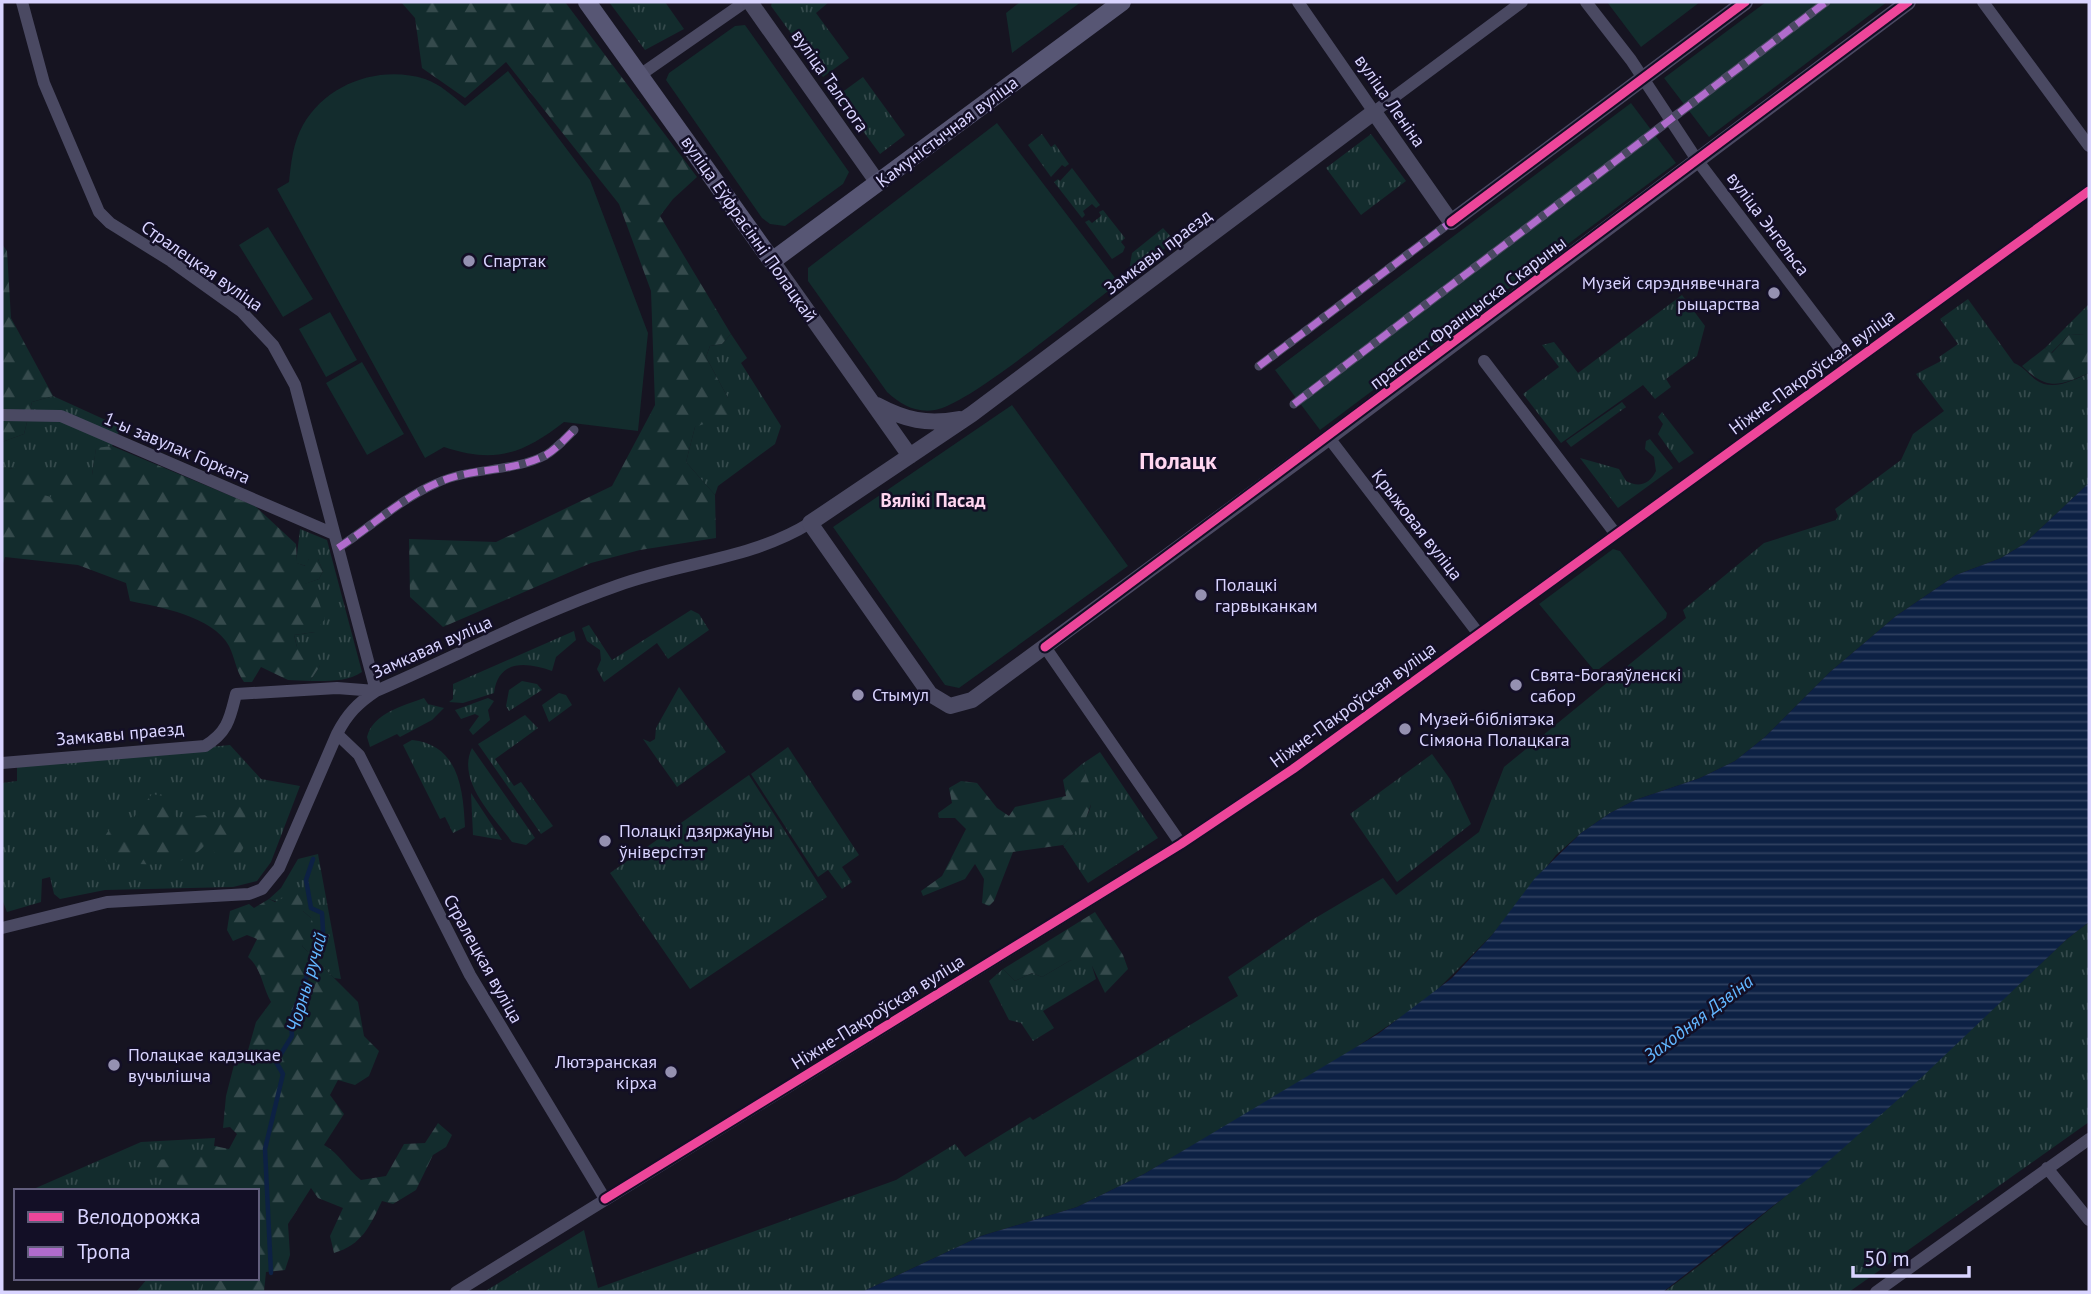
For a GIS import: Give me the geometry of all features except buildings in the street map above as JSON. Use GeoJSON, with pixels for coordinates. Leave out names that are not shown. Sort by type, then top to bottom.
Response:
{"type":"FeatureCollection","features":[{"type":"Feature","properties":{"kind":"main road","name":"вуліца Еўфрасінні Полацкай"},"geometry":{"type":"LineString","coordinates":[[587,2],[772,261]]}},
{"type":"Feature","properties":{"kind":"main road","name":"Камуністычная вуліца"},"geometry":{"type":"LineString","coordinates":[[772,261],[1122,2]]}},
{"type":"Feature","properties":{"kind":"street","name":"Стралецкая вуліца"},"geometry":{"type":"LineString","coordinates":[[22,2],[44,83],[99,212],[110,223],[171,261],[241,311],[273,345],[302,406],[376,691]]}},
{"type":"Feature","properties":{"kind":"street"},"geometry":{"type":"LineString","coordinates":[[640,75],[748,2]]}},
{"type":"Feature","properties":{"kind":"street","name":"вуліца Талстога"},"geometry":{"type":"LineString","coordinates":[[748,2],[878,183]]}},
{"type":"Feature","properties":{"kind":"street","name":"вуліца Леніна"},"geometry":{"type":"LineString","coordinates":[[1298,2],[1451,222]]}},
{"type":"Feature","properties":{"kind":"street","name":"Замкавы праезд"},"geometry":{"type":"LineString","coordinates":[[810,523],[968,417],[1522,2]]}},
{"type":"Feature","properties":{"kind":"street","name":"вуліца Энгельса"},"geometry":{"type":"LineString","coordinates":[[1586,2],[1631,60],[1698,160],[1851,363]]}},
{"type":"Feature","properties":{"kind":"street"},"geometry":{"type":"LineString","coordinates":[[1259,366],[1745,2]]}},
{"type":"Feature","properties":{"kind":"street"},"geometry":{"type":"LineString","coordinates":[[1294,404],[1826,2]]}},
{"type":"Feature","properties":{"kind":"street","name":"праспект Францыска Скарыны"},"geometry":{"type":"LineString","coordinates":[[810,523],[930,694],[939,702],[961,705],[972,700],[1329,438],[1908,2]]}},
{"type":"Feature","properties":{"kind":"street"},"geometry":{"type":"LineString","coordinates":[[1983,2],[2089,146]]}},
{"type":"Feature","properties":{"kind":"street","name":"Ніжне-Пакроўская вуліца"},"geometry":{"type":"LineString","coordinates":[[456,1292],[1181,844],[1293,769],[2089,191]]}},
{"type":"Feature","properties":{"kind":"street","name":"вуліца Еўфрасінні Полацкай"},"geometry":{"type":"LineString","coordinates":[[772,261],[910,456]]}},
{"type":"Feature","properties":{"kind":"street"},"geometry":{"type":"LineString","coordinates":[[1483,361],[1615,533]]}},
{"type":"Feature","properties":{"kind":"street"},"geometry":{"type":"LineString","coordinates":[[873,403],[916,422],[939,423],[968,417]]}},
{"type":"Feature","properties":{"kind":"street","name":"1-ы завулак Горкага"},"geometry":{"type":"LineString","coordinates":[[2,415],[61,416],[334,534]]}},
{"type":"Feature","properties":{"kind":"street"},"geometry":{"type":"LineString","coordinates":[[338,548],[390,510],[436,483],[460,475],[518,464],[546,454],[575,430]]}},
{"type":"Feature","properties":{"kind":"street","name":"Крыжовая вуліца"},"geometry":{"type":"LineString","coordinates":[[1329,438],[1478,633]]}},
{"type":"Feature","properties":{"kind":"street","name":"Замкавая вуліца"},"geometry":{"type":"LineString","coordinates":[[2,928],[107,902],[249,894],[262,889],[279,868],[345,717],[358,702],[376,691],[604,590],[646,575],[759,549],[783,540],[810,523]]}},
{"type":"Feature","properties":{"kind":"street"},"geometry":{"type":"LineString","coordinates":[[1045,647],[1181,844]]}},
{"type":"Feature","properties":{"kind":"street","name":"Замкавы праезд"},"geometry":{"type":"LineString","coordinates":[[2,763],[205,746],[220,737],[228,726],[236,694],[337,688],[376,691]]}},
{"type":"Feature","properties":{"kind":"street","name":"Стралецкая вуліца"},"geometry":{"type":"LineString","coordinates":[[337,734],[359,755],[470,975],[605,1199]]}},
{"type":"Feature","properties":{"kind":"street"},"geometry":{"type":"LineString","coordinates":[[1876,1292],[2089,1139]]}},
{"type":"Feature","properties":{"kind":"street"},"geometry":{"type":"LineString","coordinates":[[2047,1168],[2089,1220]]}},
{"type":"Feature","properties":{"kind":"green space"},"geometry":{"type":"Polygon","coordinates":[[[401,2],[565,2],[697,177],[673,199],[660,216],[731,334],[722,344],[710,346],[706,357],[728,398],[728,416],[695,427],[686,462],[715,495],[716,538],[640,550],[591,563],[443,627],[410,597],[409,539],[496,542],[612,486],[655,405],[651,291],[619,204],[506,62],[465,98],[422,68],[415,18],[401,2]]]}},
{"type":"Feature","properties":{"kind":"green space"},"geometry":{"type":"Polygon","coordinates":[[[609,2],[665,2],[684,29],[645,50],[609,2]]]}},
{"type":"Feature","properties":{"kind":"green space"},"geometry":{"type":"Polygon","coordinates":[[[772,2],[829,2],[816,13],[849,58],[823,77],[771,6],[772,2]]]}},
{"type":"Feature","properties":{"kind":"green space"},"geometry":{"type":"Polygon","coordinates":[[[1020,2],[1081,2],[1012,53],[1006,13],[1020,2]]]}},
{"type":"Feature","properties":{"kind":"green space"},"geometry":{"type":"Polygon","coordinates":[[[1607,2],[1700,2],[1641,47],[1607,2]]]}},
{"type":"Feature","properties":{"kind":"green space"},"geometry":{"type":"Polygon","coordinates":[[[1766,2],[1887,2],[1709,137],[1664,78],[1766,2]]]}},
{"type":"Feature","properties":{"kind":"green space"},"geometry":{"type":"Polygon","coordinates":[[[745,25],[849,172],[843,184],[785,226],[770,224],[762,218],[666,80],[669,73],[735,26],[745,25]]]}},
{"type":"Feature","properties":{"kind":"green space","name":"Спартак"},"geometry":{"type":"Polygon","coordinates":[[[508,71],[590,180],[648,333],[638,431],[564,422],[535,442],[508,453],[478,455],[444,447],[425,458],[277,189],[289,182],[295,146],[303,125],[313,110],[340,88],[373,76],[408,75],[436,84],[465,106],[508,71]]]}},
{"type":"Feature","properties":{"kind":"green space"},"geometry":{"type":"Polygon","coordinates":[[[863,77],[905,135],[880,154],[837,96],[863,77]]]}},
{"type":"Feature","properties":{"kind":"green space"},"geometry":{"type":"Polygon","coordinates":[[[1631,103],[1676,163],[1320,430],[1275,370],[1631,103]]]}},
{"type":"Feature","properties":{"kind":"green space"},"geometry":{"type":"Polygon","coordinates":[[[997,123],[1119,283],[973,392],[935,410],[915,409],[887,392],[808,281],[808,268],[997,123]]]}},
{"type":"Feature","properties":{"kind":"green space"},"geometry":{"type":"Polygon","coordinates":[[[1042,134],[1051,147],[1055,144],[1069,164],[1065,167],[1062,165],[1051,177],[1028,145],[1042,134]]]}},
{"type":"Feature","properties":{"kind":"green space"},"geometry":{"type":"Polygon","coordinates":[[[1371,134],[1406,181],[1361,215],[1326,168],[1371,134]]]}},
{"type":"Feature","properties":{"kind":"green space"},"geometry":{"type":"Polygon","coordinates":[[[1072,168],[1100,205],[1096,208],[1092,204],[1083,211],[1085,215],[1082,218],[1054,182],[1058,179],[1060,181],[1072,168]]]}},
{"type":"Feature","properties":{"kind":"green space"},"geometry":{"type":"Polygon","coordinates":[[[1103,210],[1125,238],[1121,242],[1125,247],[1123,252],[1112,259],[1085,222],[1089,220],[1092,223],[1101,216],[1099,212],[1103,210]]]}},
{"type":"Feature","properties":{"kind":"green space"},"geometry":{"type":"Polygon","coordinates":[[[268,227],[313,299],[283,317],[239,245],[268,227]]]}},
{"type":"Feature","properties":{"kind":"green space"},"geometry":{"type":"Polygon","coordinates":[[[1163,228],[1175,241],[1128,276],[1132,253],[1163,228]]]}},
{"type":"Feature","properties":{"kind":"green space"},"geometry":{"type":"Polygon","coordinates":[[[2,244],[7,251],[11,318],[53,396],[32,402],[24,434],[2,442],[2,244]]]}},
{"type":"Feature","properties":{"kind":"green space"},"geometry":{"type":"Polygon","coordinates":[[[1682,295],[1705,326],[1697,356],[1666,379],[1671,387],[1655,399],[1643,385],[1561,443],[1523,394],[1559,367],[1542,345],[1554,342],[1578,373],[1682,295]]]}},
{"type":"Feature","properties":{"kind":"green space"},"geometry":{"type":"Polygon","coordinates":[[[1968,299],[2014,363],[2036,380],[2056,385],[2089,373],[2089,483],[2024,544],[2001,558],[1956,575],[1896,616],[1830,672],[1765,737],[1735,761],[1700,778],[1635,800],[1581,833],[1556,855],[1492,935],[1429,998],[1336,1061],[1144,1174],[1077,1207],[981,1236],[862,1292],[484,1292],[584,1230],[598,1288],[896,1180],[955,1144],[965,1157],[1030,1117],[1033,1120],[1238,996],[1228,977],[1307,923],[1383,878],[1396,895],[1479,832],[1504,767],[1686,618],[1683,610],[1764,543],[1836,520],[1838,516],[1835,509],[1901,460],[1913,434],[1944,411],[1916,374],[1941,361],[1939,357],[1958,344],[1940,319],[1968,299]]]}},
{"type":"Feature","properties":{"kind":"green space"},"geometry":{"type":"Polygon","coordinates":[[[2089,304],[2089,326],[2085,335],[2070,334],[2051,353],[2045,348],[2089,304]]]}},
{"type":"Feature","properties":{"kind":"green space"},"geometry":{"type":"Polygon","coordinates":[[[330,312],[357,360],[326,377],[299,329],[330,312]]]}},
{"type":"Feature","properties":{"kind":"green space"},"geometry":{"type":"Polygon","coordinates":[[[2089,326],[2089,373],[2054,384],[2039,379],[2022,366],[2045,348],[2052,353],[2070,334],[2084,335],[2089,326]]]}},
{"type":"Feature","properties":{"kind":"green space"},"geometry":{"type":"Polygon","coordinates":[[[731,334],[747,358],[741,363],[781,426],[775,444],[718,486],[715,495],[686,462],[695,427],[728,398],[706,357],[710,346],[722,344],[731,334]]]}},
{"type":"Feature","properties":{"kind":"green space"},"geometry":{"type":"Polygon","coordinates":[[[362,362],[404,434],[367,455],[326,383],[362,362]]]}},
{"type":"Feature","properties":{"kind":"green space"},"geometry":{"type":"Polygon","coordinates":[[[53,396],[121,427],[112,446],[96,449],[92,475],[51,497],[29,498],[13,469],[3,467],[2,442],[24,434],[32,402],[53,396]]]}},
{"type":"Feature","properties":{"kind":"green space"},"geometry":{"type":"Polygon","coordinates":[[[1622,402],[1626,407],[1571,447],[1566,441],[1622,402]]]}},
{"type":"Feature","properties":{"kind":"green space"},"geometry":{"type":"Polygon","coordinates":[[[1012,405],[1128,566],[959,688],[945,685],[833,527],[1012,405]]]}},
{"type":"Feature","properties":{"kind":"green space"},"geometry":{"type":"Polygon","coordinates":[[[1662,412],[1694,453],[1679,463],[1658,434],[1663,424],[1658,417],[1662,412]]]}},
{"type":"Feature","properties":{"kind":"green space"},"geometry":{"type":"Polygon","coordinates":[[[1650,439],[1673,468],[1618,508],[1580,458],[1619,469],[1626,481],[1644,484],[1656,471],[1654,457],[1645,449],[1646,441],[1650,439]]]}},
{"type":"Feature","properties":{"kind":"green space"},"geometry":{"type":"Polygon","coordinates":[[[112,446],[255,506],[296,544],[297,563],[305,566],[309,559],[318,559],[323,571],[319,579],[305,584],[316,594],[325,619],[315,632],[294,635],[297,647],[313,652],[320,666],[310,681],[288,680],[261,667],[252,682],[244,682],[229,646],[211,627],[184,614],[130,601],[126,583],[78,565],[5,557],[2,567],[2,460],[4,467],[13,469],[19,463],[34,461],[43,474],[36,485],[27,490],[29,497],[40,494],[51,497],[53,482],[65,474],[92,475],[96,448],[112,446]]]}},
{"type":"Feature","properties":{"kind":"green space"},"geometry":{"type":"Polygon","coordinates":[[[300,529],[327,540],[362,672],[350,678],[310,681],[320,666],[297,647],[294,635],[315,632],[304,584],[319,579],[323,571],[318,559],[309,559],[306,566],[296,563],[300,529]]]}},
{"type":"Feature","properties":{"kind":"green space"},"geometry":{"type":"Polygon","coordinates":[[[1613,549],[1620,551],[1667,613],[1666,618],[1599,669],[1593,669],[1539,604],[1613,549]]]}},
{"type":"Feature","properties":{"kind":"green space"},"geometry":{"type":"Polygon","coordinates":[[[691,610],[699,614],[709,630],[668,659],[657,643],[604,682],[597,669],[601,660],[600,650],[587,641],[582,628],[589,625],[612,660],[691,610]]]}},
{"type":"Feature","properties":{"kind":"green space"},"geometry":{"type":"Polygon","coordinates":[[[574,631],[576,640],[556,657],[552,671],[533,666],[515,666],[501,674],[494,693],[463,703],[449,702],[453,699],[453,684],[574,631]]]}},
{"type":"Feature","properties":{"kind":"green space"},"geometry":{"type":"Polygon","coordinates":[[[522,681],[537,684],[542,690],[509,711],[506,706],[509,690],[522,681]]]}},
{"type":"Feature","properties":{"kind":"green space"},"geometry":{"type":"Polygon","coordinates":[[[679,687],[726,752],[677,787],[643,739],[650,742],[655,739],[656,728],[679,687]]]}},
{"type":"Feature","properties":{"kind":"green space"},"geometry":{"type":"Polygon","coordinates":[[[559,693],[566,695],[572,705],[549,722],[542,705],[559,693]]]}},
{"type":"Feature","properties":{"kind":"green space"},"geometry":{"type":"Polygon","coordinates":[[[424,698],[428,704],[444,708],[432,720],[400,737],[397,734],[370,747],[367,737],[375,722],[390,711],[424,698]]]}},
{"type":"Feature","properties":{"kind":"green space"},"geometry":{"type":"Polygon","coordinates":[[[488,698],[494,701],[488,710],[490,720],[473,735],[469,730],[479,716],[475,714],[461,719],[455,710],[488,698]]]}},
{"type":"Feature","properties":{"kind":"green space"},"geometry":{"type":"Polygon","coordinates":[[[525,715],[538,728],[495,759],[514,786],[521,782],[553,826],[541,834],[478,744],[525,715]]]}},
{"type":"Feature","properties":{"kind":"green space"},"geometry":{"type":"Polygon","coordinates":[[[412,740],[440,750],[449,760],[460,784],[465,827],[453,833],[445,817],[440,819],[403,745],[412,740]]]}},
{"type":"Feature","properties":{"kind":"green space"},"geometry":{"type":"Polygon","coordinates":[[[230,745],[261,779],[300,786],[271,862],[257,881],[233,887],[105,890],[60,899],[54,894],[50,877],[42,879],[41,902],[7,912],[2,899],[2,783],[17,781],[17,766],[230,745]]]}},
{"type":"Feature","properties":{"kind":"green space"},"geometry":{"type":"Polygon","coordinates":[[[788,747],[859,855],[842,867],[852,882],[842,889],[828,870],[818,877],[751,774],[788,747]]]}},
{"type":"Feature","properties":{"kind":"green space"},"geometry":{"type":"Polygon","coordinates":[[[472,748],[535,838],[526,845],[512,842],[479,798],[469,773],[468,760],[472,748]]]}},
{"type":"Feature","properties":{"kind":"green space"},"geometry":{"type":"Polygon","coordinates":[[[1100,752],[1158,838],[1088,883],[1063,845],[1087,816],[1090,808],[1090,790],[1082,764],[1100,752]]]}},
{"type":"Feature","properties":{"kind":"green space"},"geometry":{"type":"Polygon","coordinates":[[[1432,754],[1450,779],[1471,824],[1397,882],[1350,814],[1432,754]]]}},
{"type":"Feature","properties":{"kind":"green space"},"geometry":{"type":"Polygon","coordinates":[[[1082,764],[1094,796],[1085,821],[1063,845],[1013,852],[994,901],[989,906],[982,903],[984,879],[975,864],[965,879],[923,896],[921,891],[942,876],[966,829],[955,818],[939,818],[938,813],[952,803],[949,788],[961,781],[977,783],[997,808],[1009,816],[1015,807],[1066,796],[1063,780],[1082,764]]]}},
{"type":"Feature","properties":{"kind":"green space"},"geometry":{"type":"Polygon","coordinates":[[[749,775],[827,897],[690,989],[610,873],[749,775]]]}},
{"type":"Feature","properties":{"kind":"green space"},"geometry":{"type":"Polygon","coordinates":[[[471,793],[502,840],[473,835],[471,793]]]}},
{"type":"Feature","properties":{"kind":"green space"},"geometry":{"type":"Polygon","coordinates":[[[152,794],[163,796],[177,818],[205,815],[217,826],[225,818],[232,799],[243,801],[249,838],[237,859],[219,859],[207,842],[198,852],[175,862],[107,862],[97,848],[115,821],[131,821],[152,794]]]}},
{"type":"Feature","properties":{"kind":"green space"},"geometry":{"type":"Polygon","coordinates":[[[318,854],[341,979],[334,978],[302,946],[311,918],[303,911],[269,899],[281,888],[298,859],[318,854]]]}},
{"type":"Feature","properties":{"kind":"green space"},"geometry":{"type":"Polygon","coordinates":[[[294,892],[302,897],[303,911],[311,918],[315,928],[302,946],[358,1002],[364,1036],[379,1051],[369,1076],[355,1085],[338,1080],[330,1095],[344,1114],[324,1145],[361,1180],[386,1176],[404,1144],[425,1143],[438,1123],[452,1135],[446,1147],[433,1155],[416,1190],[393,1204],[382,1201],[369,1226],[352,1245],[334,1253],[330,1236],[343,1208],[318,1198],[311,1188],[288,1224],[290,1255],[285,1270],[266,1272],[264,1292],[202,1292],[203,1283],[199,1280],[259,1280],[259,1189],[178,1189],[176,1176],[152,1169],[156,1160],[204,1156],[214,1146],[229,1149],[237,1134],[230,1127],[223,1128],[226,1096],[235,1061],[247,1054],[256,1022],[271,1002],[259,972],[248,957],[257,939],[247,935],[233,941],[227,930],[230,911],[249,904],[254,908],[269,899],[275,902],[294,892]]]}},
{"type":"Feature","properties":{"kind":"green space"},"geometry":{"type":"Polygon","coordinates":[[[1095,912],[1123,955],[1128,969],[1105,993],[1092,966],[1080,967],[1071,960],[1042,977],[1032,973],[1015,981],[1003,969],[1095,912]]]}},
{"type":"Feature","properties":{"kind":"green space"},"geometry":{"type":"Polygon","coordinates":[[[2089,922],[2089,1122],[1849,1292],[1664,1292],[1821,1166],[2067,939],[2089,922]]]}},
{"type":"Feature","properties":{"kind":"green space"},"geometry":{"type":"Polygon","coordinates":[[[1071,960],[1092,966],[1096,979],[1043,1011],[1054,1028],[1033,1041],[1021,1023],[1009,1020],[989,981],[1003,969],[1015,981],[1032,973],[1042,977],[1071,960]]]}},
{"type":"Feature","properties":{"kind":"green space"},"geometry":{"type":"Polygon","coordinates":[[[215,1138],[214,1146],[220,1147],[209,1189],[34,1189],[141,1142],[215,1138]]]}},
{"type":"Feature","properties":{"kind":"green space"},"geometry":{"type":"Polygon","coordinates":[[[146,1280],[199,1280],[204,1283],[202,1292],[136,1292],[146,1280]]]}},
{"type":"Feature","properties":{"kind":"water","name":"Заходняя Дзвіна"},"geometry":{"type":"Polygon","coordinates":[[[2089,483],[2089,922],[2067,939],[1902,1096],[1814,1174],[1663,1292],[862,1292],[981,1236],[1077,1207],[1144,1174],[1378,1034],[1452,978],[1492,935],[1535,878],[1581,833],[1635,800],[1700,778],[1735,761],[1765,737],[1830,672],[1896,616],[1956,575],[2001,558],[2024,544],[2089,483]]]}},
{"type":"Feature","properties":{"kind":"waterway","name":"Чорны ручай"},"geometry":{"type":"LineString","coordinates":[[271,1273],[265,1149],[283,1074],[276,1062],[292,1036],[291,1020],[323,931],[322,913],[311,908],[306,880],[313,859]]}},
{"type":"Feature","properties":{"kind":"marked path"},"geometry":{"type":"LineString","coordinates":[[1294,404],[1826,2]]}},
{"type":"Feature","properties":{"kind":"marked path"},"geometry":{"type":"LineString","coordinates":[[1259,366],[1451,222]]}},
{"type":"Feature","properties":{"kind":"marked path"},"geometry":{"type":"LineString","coordinates":[[338,548],[423,490],[464,474],[533,461],[550,453],[574,430]]}},
{"type":"Feature","properties":{"kind":"cycle path"},"geometry":{"type":"LineString","coordinates":[[1451,222],[1745,2]]}},
{"type":"Feature","properties":{"kind":"cycle path"},"geometry":{"type":"LineString","coordinates":[[1045,647],[1908,2]]}},
{"type":"Feature","properties":{"kind":"cycle path"},"geometry":{"type":"LineString","coordinates":[[605,1199],[1181,844],[1293,769],[2089,191]]}},
{"type":"Feature","properties":{"kind":"place","name":"Спартак"},"geometry":{"type":"Point","coordinates":[469,261]}},
{"type":"Feature","properties":{"kind":"place","name":"Музей сярэднявечнага рыцарства"},"geometry":{"type":"Point","coordinates":[1774,293]}},
{"type":"Feature","properties":{"kind":"place","name":"Полацкі гарвыканкам"},"geometry":{"type":"Point","coordinates":[1201,595]}},
{"type":"Feature","properties":{"kind":"place","name":"Свята-Богаяўленскі сабор"},"geometry":{"type":"Point","coordinates":[1516,685]}},
{"type":"Feature","properties":{"kind":"place","name":"Стымул"},"geometry":{"type":"Point","coordinates":[858,695]}},
{"type":"Feature","properties":{"kind":"place","name":"Музей-бібліятэка Сімяона Полацкага"},"geometry":{"type":"Point","coordinates":[1405,729]}},
{"type":"Feature","properties":{"kind":"place","name":"Полацкі дзяржаўны ўніверсітэт"},"geometry":{"type":"Point","coordinates":[605,841]}},
{"type":"Feature","properties":{"kind":"place","name":"Полацкае кадэцкае вучылішча"},"geometry":{"type":"Point","coordinates":[114,1065]}},
{"type":"Feature","properties":{"kind":"place","name":"Лютэранская кірха"},"geometry":{"type":"Point","coordinates":[671,1072]}},
{"type":"Feature","properties":{"kind":"district","name":"Полацк"},"geometry":{"type":"Point","coordinates":[1178,461]}},
{"type":"Feature","properties":{"kind":"district","name":"Вялікі Пасад"},"geometry":{"type":"Point","coordinates":[933,500]}}]}
